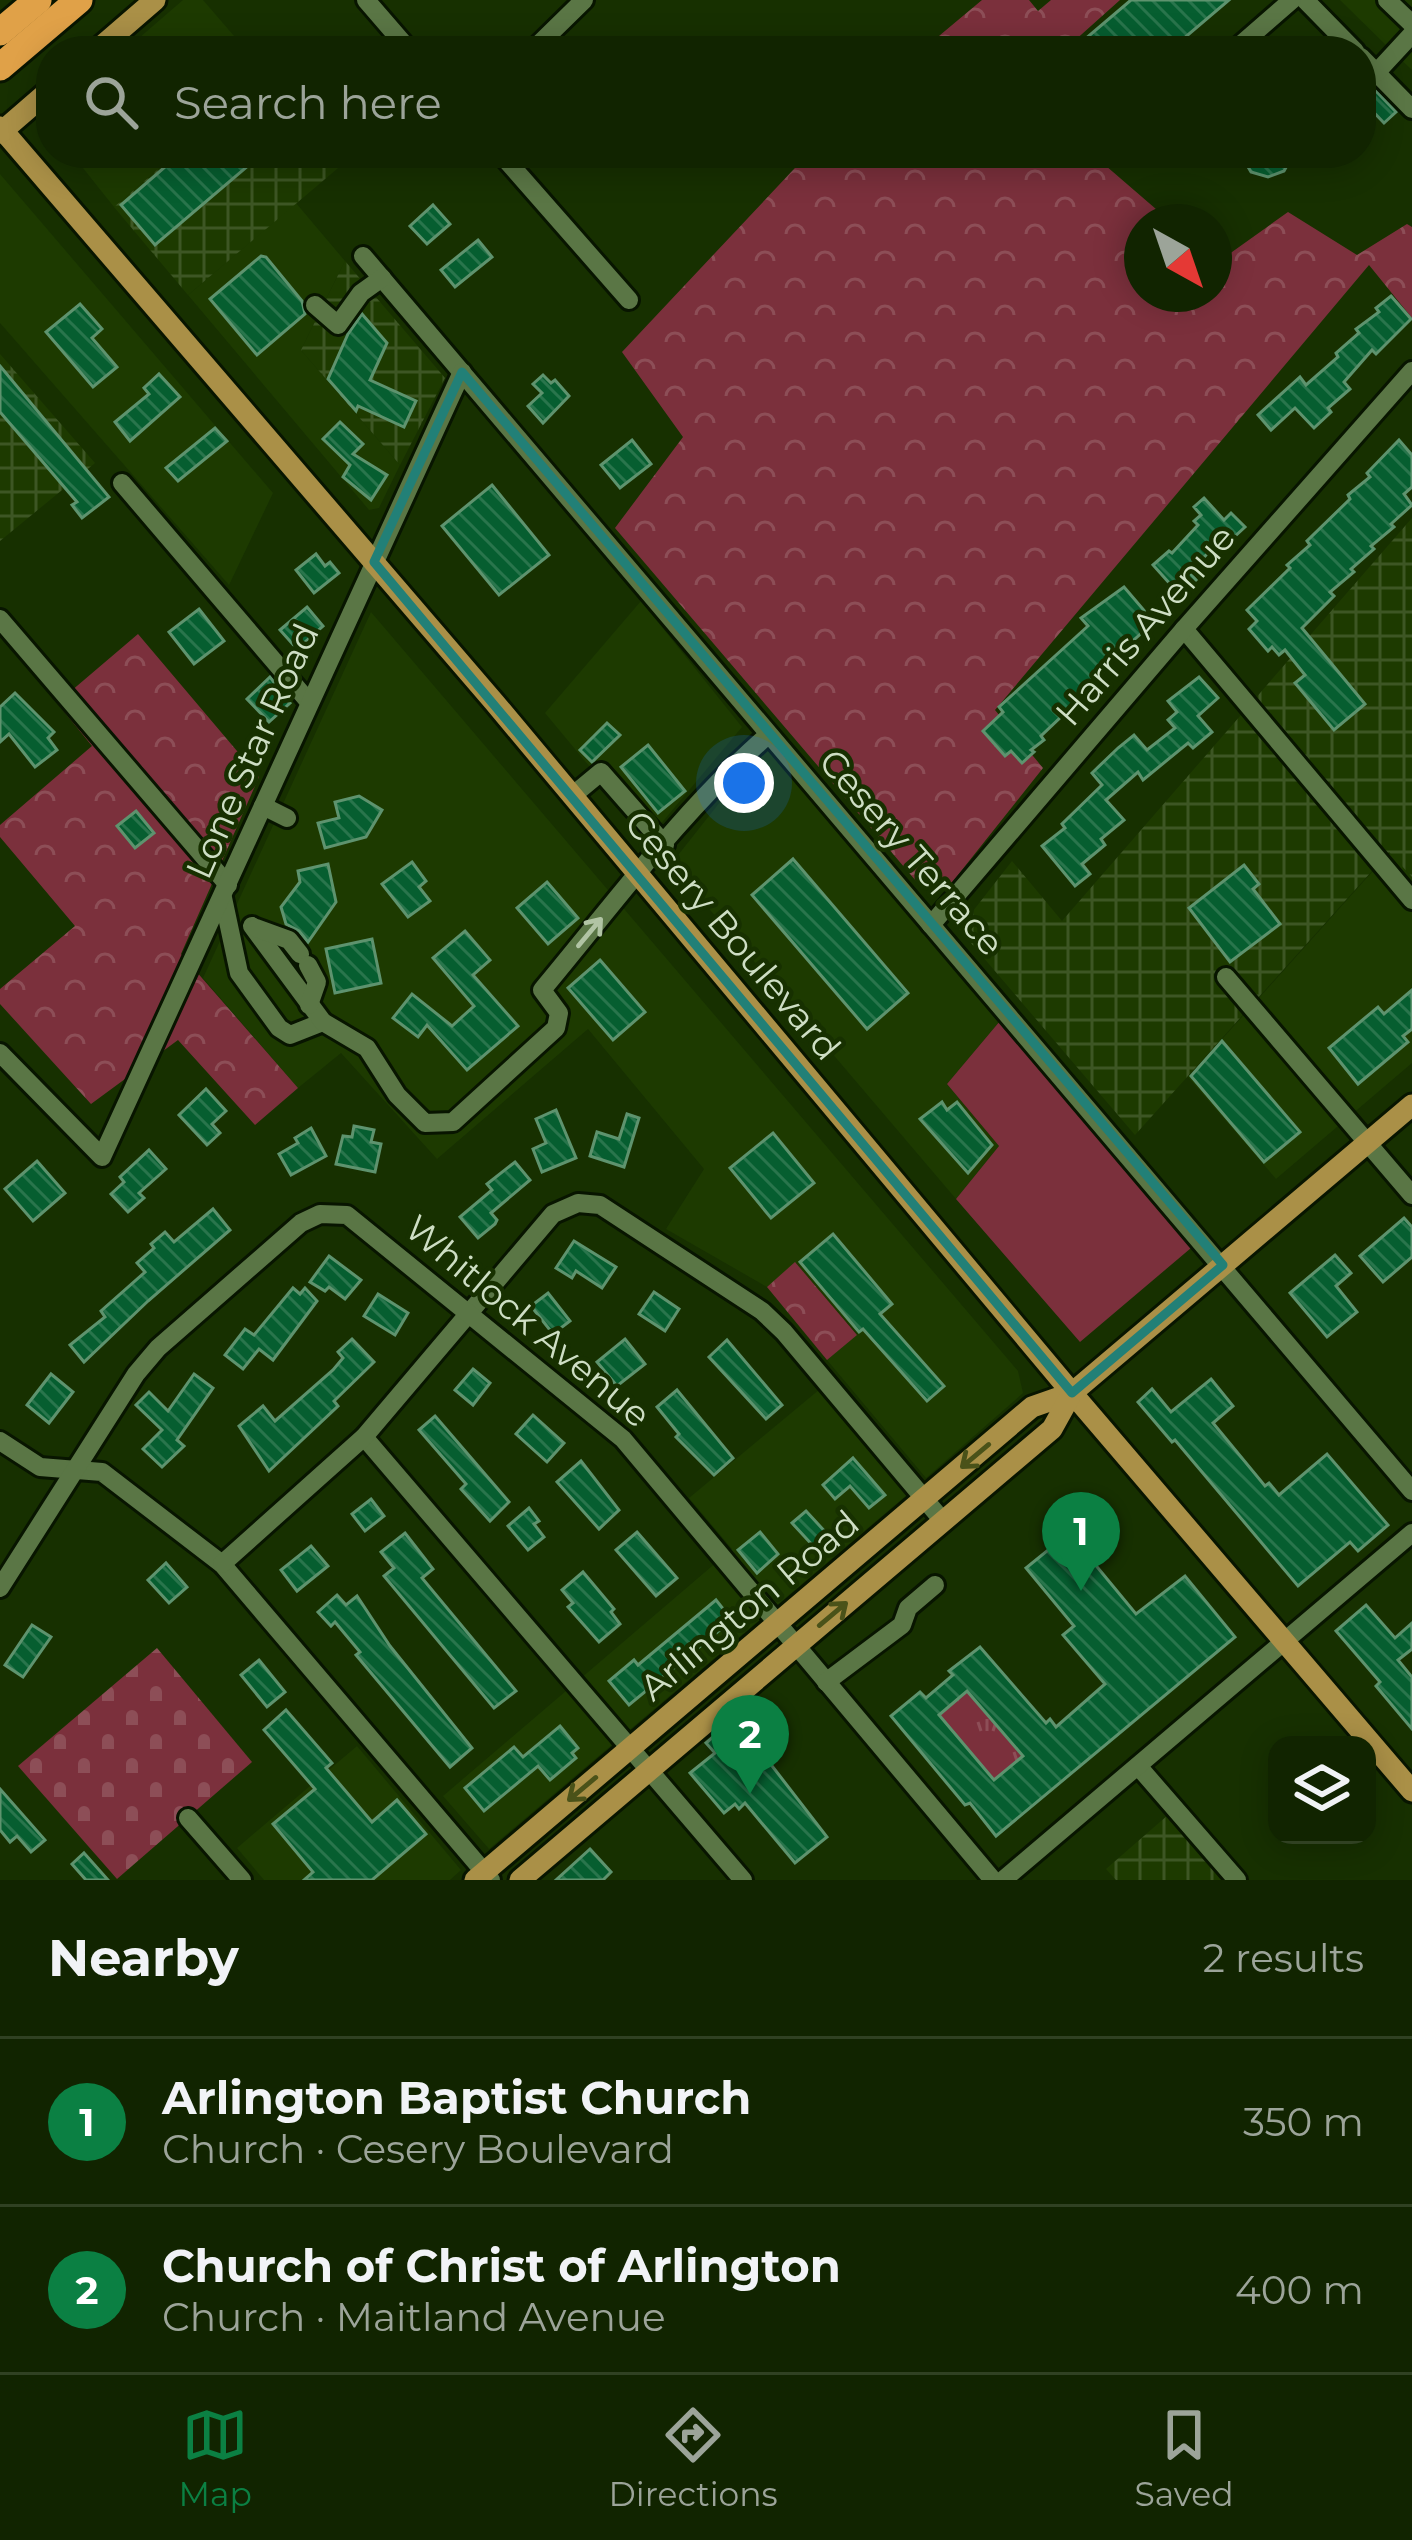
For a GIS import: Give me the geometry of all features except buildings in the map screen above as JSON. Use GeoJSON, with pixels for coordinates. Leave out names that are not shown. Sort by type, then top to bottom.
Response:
{"type":"FeatureCollection","features":[{"type":"Feature","properties":{"kind":"highway"},"geometry":{"type":"LineString","coordinates":[[0,32],[38,0]]}},
{"type":"Feature","properties":{"kind":"highway"},"geometry":{"type":"LineString","coordinates":[[37,36],[79,0]]}},
{"type":"Feature","properties":{"kind":"highway"},"geometry":{"type":"LineString","coordinates":[[0,68],[36,37]]}},
{"type":"Feature","properties":{"kind":"main road"},"geometry":{"type":"LineString","coordinates":[[113,36],[155,0]]}},
{"type":"Feature","properties":{"kind":"main road"},"geometry":{"type":"LineString","coordinates":[[1,130],[36,101]]}},
{"type":"Feature","properties":{"kind":"main road","name":"Cesery Boulevard"},"geometry":{"type":"LineString","coordinates":[[1,130],[614,844],[1412,1791]]}},
{"type":"Feature","properties":{"kind":"main road","name":"Arlington Road"},"geometry":{"type":"LineString","coordinates":[[520,1880],[1052,1429],[1072,1393],[1412,1105]]}},
{"type":"Feature","properties":{"kind":"main road","name":"Arlington Road"},"geometry":{"type":"LineString","coordinates":[[483,1877],[1032,1407],[1072,1393]]}},
{"type":"Feature","properties":{"kind":"street"},"geometry":{"type":"LineString","coordinates":[[366,0],[397,36]]}},
{"type":"Feature","properties":{"kind":"street"},"geometry":{"type":"LineString","coordinates":[[547,36],[584,0]]}},
{"type":"Feature","properties":{"kind":"street"},"geometry":{"type":"LineString","coordinates":[[1251,36],[1292,0]]}},
{"type":"Feature","properties":{"kind":"street"},"geometry":{"type":"LineString","coordinates":[[1305,0],[1340,36]]}},
{"type":"Feature","properties":{"kind":"street"},"geometry":{"type":"LineString","coordinates":[[1387,0],[1412,24]]}},
{"type":"Feature","properties":{"kind":"street"},"geometry":{"type":"LineString","coordinates":[[1412,34],[1376,73],[1412,109]]}},
{"type":"Feature","properties":{"kind":"street"},"geometry":{"type":"LineString","coordinates":[[513,168],[629,300]]}},
{"type":"Feature","properties":{"kind":"street","name":"Cesery Terrace"},"geometry":{"type":"LineString","coordinates":[[363,256],[1412,1491]]}},
{"type":"Feature","properties":{"kind":"street"},"geometry":{"type":"LineString","coordinates":[[315,305],[338,325],[361,293],[382,278]]}},
{"type":"Feature","properties":{"kind":"street","name":"Harris Avenue"},"geometry":{"type":"LineString","coordinates":[[932,926],[1184,629],[1412,371]]}},
{"type":"Feature","properties":{"kind":"street","name":"Lone Star Road"},"geometry":{"type":"LineString","coordinates":[[0,1052],[102,1157],[228,902],[262,806],[462,372]]}},
{"type":"Feature","properties":{"kind":"street"},"geometry":{"type":"LineString","coordinates":[[122,483],[309,702]]}},
{"type":"Feature","properties":{"kind":"street"},"geometry":{"type":"LineString","coordinates":[[0,619],[252,926],[323,1022],[367,1048],[397,1095],[425,1123],[453,1122],[556,1028],[559,1013],[542,990],[639,874],[768,735]]}},
{"type":"Feature","properties":{"kind":"street"},"geometry":{"type":"LineString","coordinates":[[1184,629],[1412,900]]}},
{"type":"Feature","properties":{"kind":"street"},"geometry":{"type":"LineString","coordinates":[[572,796],[601,772],[665,845]]}},
{"type":"Feature","properties":{"kind":"street"},"geometry":{"type":"LineString","coordinates":[[262,806],[287,818]]}},
{"type":"Feature","properties":{"kind":"street"},"geometry":{"type":"LineString","coordinates":[[614,844],[642,820]]}},
{"type":"Feature","properties":{"kind":"street"},"geometry":{"type":"LineString","coordinates":[[228,902],[239,973],[279,1028],[290,1035],[323,1022]]}},
{"type":"Feature","properties":{"kind":"street"},"geometry":{"type":"LineString","coordinates":[[252,926],[289,940],[304,960],[317,982],[309,1005]]}},
{"type":"Feature","properties":{"kind":"street"},"geometry":{"type":"LineString","coordinates":[[1226,977],[1412,1195]]}},
{"type":"Feature","properties":{"kind":"street"},"geometry":{"type":"LineString","coordinates":[[222,1564],[364,1437],[553,1214],[578,1203],[599,1204],[762,1311],[944,1521]]}},
{"type":"Feature","properties":{"kind":"street","name":"Whitlock Avenue"},"geometry":{"type":"LineString","coordinates":[[74,1469],[158,1348],[301,1223],[334,1213],[357,1220],[468,1317],[623,1439],[993,1880]]}},
{"type":"Feature","properties":{"kind":"street"},"geometry":{"type":"LineString","coordinates":[[364,1437],[743,1880]]}},
{"type":"Feature","properties":{"kind":"street"},"geometry":{"type":"LineString","coordinates":[[0,1441],[40,1467],[102,1472],[222,1564],[483,1877]]}},
{"type":"Feature","properties":{"kind":"street"},"geometry":{"type":"LineString","coordinates":[[0,1588],[74,1469]]}},
{"type":"Feature","properties":{"kind":"street"},"geometry":{"type":"LineString","coordinates":[[1003,1880],[1412,1533]]}},
{"type":"Feature","properties":{"kind":"street"},"geometry":{"type":"LineString","coordinates":[[826,1682],[902,1625],[908,1608],[935,1585]]}},
{"type":"Feature","properties":{"kind":"street"},"geometry":{"type":"LineString","coordinates":[[1138,1766],[1237,1880]]}},
{"type":"Feature","properties":{"kind":"street"},"geometry":{"type":"LineString","coordinates":[[188,1818],[242,1880]]}},
{"type":"Feature","properties":{"kind":"highlighted area"},"geometry":{"type":"Polygon","coordinates":[[[462,372],[1223,1265],[1072,1393],[374,562],[462,372]]]}},
{"type":"Feature","properties":{"kind":"shaded area"},"geometry":{"type":"Polygon","coordinates":[[[183,0],[203,0],[234,36],[141,36],[183,0]]]}},
{"type":"Feature","properties":{"kind":"shaded area"},"geometry":{"type":"Polygon","coordinates":[[[1340,0],[1412,0],[1412,70],[1394,53],[1340,0]]]}},
{"type":"Feature","properties":{"kind":"shaded area"},"geometry":{"type":"Polygon","coordinates":[[[83,168],[160,168],[114,207],[83,168]]]}},
{"type":"Feature","properties":{"kind":"shaded area"},"geometry":{"type":"Polygon","coordinates":[[[160,168],[338,168],[188,295],[114,207],[160,168]]]}},
{"type":"Feature","properties":{"kind":"shaded area"},"geometry":{"type":"Polygon","coordinates":[[[0,174],[273,493],[229,585],[0,323],[0,174]]]}},
{"type":"Feature","properties":{"kind":"shaded area"},"geometry":{"type":"Polygon","coordinates":[[[296,203],[345,261],[301,350],[400,465],[379,508],[369,510],[188,295],[296,203]]]}},
{"type":"Feature","properties":{"kind":"shaded area"},"geometry":{"type":"Polygon","coordinates":[[[345,261],[445,378],[400,465],[301,350],[345,261]]]}},
{"type":"Feature","properties":{"kind":"shaded area"},"geometry":{"type":"Polygon","coordinates":[[[0,354],[95,463],[0,541],[0,354]]]}},
{"type":"Feature","properties":{"kind":"shaded area"},"geometry":{"type":"Polygon","coordinates":[[[1412,518],[1412,877],[1389,852],[1135,1135],[959,929],[1012,861],[1062,921],[1412,518]]]}},
{"type":"Feature","properties":{"kind":"shaded area"},"geometry":{"type":"Polygon","coordinates":[[[641,601],[742,727],[649,838],[545,713],[641,601]]]}},
{"type":"Feature","properties":{"kind":"shaded area"},"geometry":{"type":"Polygon","coordinates":[[[371,612],[1018,1371],[1023,1393],[926,1478],[827,1360],[857,1334],[796,1263],[767,1287],[666,1229],[704,1169],[588,1029],[437,1159],[341,1053],[298,1088],[203,978],[371,612]]]}},
{"type":"Feature","properties":{"kind":"shaded area"},"geometry":{"type":"Polygon","coordinates":[[[765,745],[1000,1021],[947,1084],[999,1146],[956,1199],[671,864],[765,745]]]}},
{"type":"Feature","properties":{"kind":"shaded area"},"geometry":{"type":"Polygon","coordinates":[[[1390,852],[1412,877],[1412,1063],[1276,1179],[1188,1077],[1390,852]]]}},
{"type":"Feature","properties":{"kind":"shaded area"},"geometry":{"type":"Polygon","coordinates":[[[820,1389],[908,1494],[489,1849],[443,1796],[732,1549],[689,1498],[820,1389]]]}},
{"type":"Feature","properties":{"kind":"shaded area"},"geometry":{"type":"Polygon","coordinates":[[[357,1746],[461,1870],[450,1880],[264,1880],[237,1848],[357,1746]]]}},
{"type":"Feature","properties":{"kind":"shaded area"},"geometry":{"type":"Polygon","coordinates":[[[1168,1815],[1225,1880],[1116,1880],[1106,1869],[1168,1815]]]}},
{"type":"Feature","properties":{"kind":"green space"},"geometry":{"type":"Polygon","coordinates":[[[982,0],[1029,0],[1038,11],[1051,0],[1120,0],[1080,36],[939,36],[982,0]]]}},
{"type":"Feature","properties":{"kind":"green space"},"geometry":{"type":"Polygon","coordinates":[[[795,168],[1108,168],[1150,204],[1124,204],[1124,312],[1232,312],[1232,252],[1288,212],[1357,255],[1407,224],[1412,227],[1412,318],[1369,265],[995,710],[1043,768],[946,890],[922,888],[615,528],[683,437],[622,352],[795,168]]]}},
{"type":"Feature","properties":{"kind":"green space"},"geometry":{"type":"Polygon","coordinates":[[[138,634],[259,777],[181,954],[298,1088],[255,1125],[178,1040],[91,1104],[0,1004],[0,989],[75,926],[0,837],[0,825],[92,746],[57,703],[138,634]]]}},
{"type":"Feature","properties":{"kind":"green space"},"geometry":{"type":"Polygon","coordinates":[[[1000,1021],[1191,1248],[1080,1342],[956,1199],[999,1146],[947,1084],[1000,1021]]]}},
{"type":"Feature","properties":{"kind":"green space"},"geometry":{"type":"Polygon","coordinates":[[[795,1262],[857,1335],[827,1360],[767,1287],[795,1262]]]}},
{"type":"Feature","properties":{"kind":"green space"},"geometry":{"type":"Polygon","coordinates":[[[157,1648],[252,1762],[117,1879],[18,1766],[157,1648]]]}},
{"type":"Feature","properties":{"kind":"green space"},"geometry":{"type":"Polygon","coordinates":[[[967,1691],[1023,1756],[994,1780],[939,1714],[967,1691]]]}},
{"type":"Feature","properties":{"kind":"place","name":"Arlington Baptist Church"},"geometry":{"type":"Point","coordinates":[1081,1591]}},
{"type":"Feature","properties":{"kind":"place","name":"Church of Christ of Arlington"},"geometry":{"type":"Point","coordinates":[750,1794]}}]}
